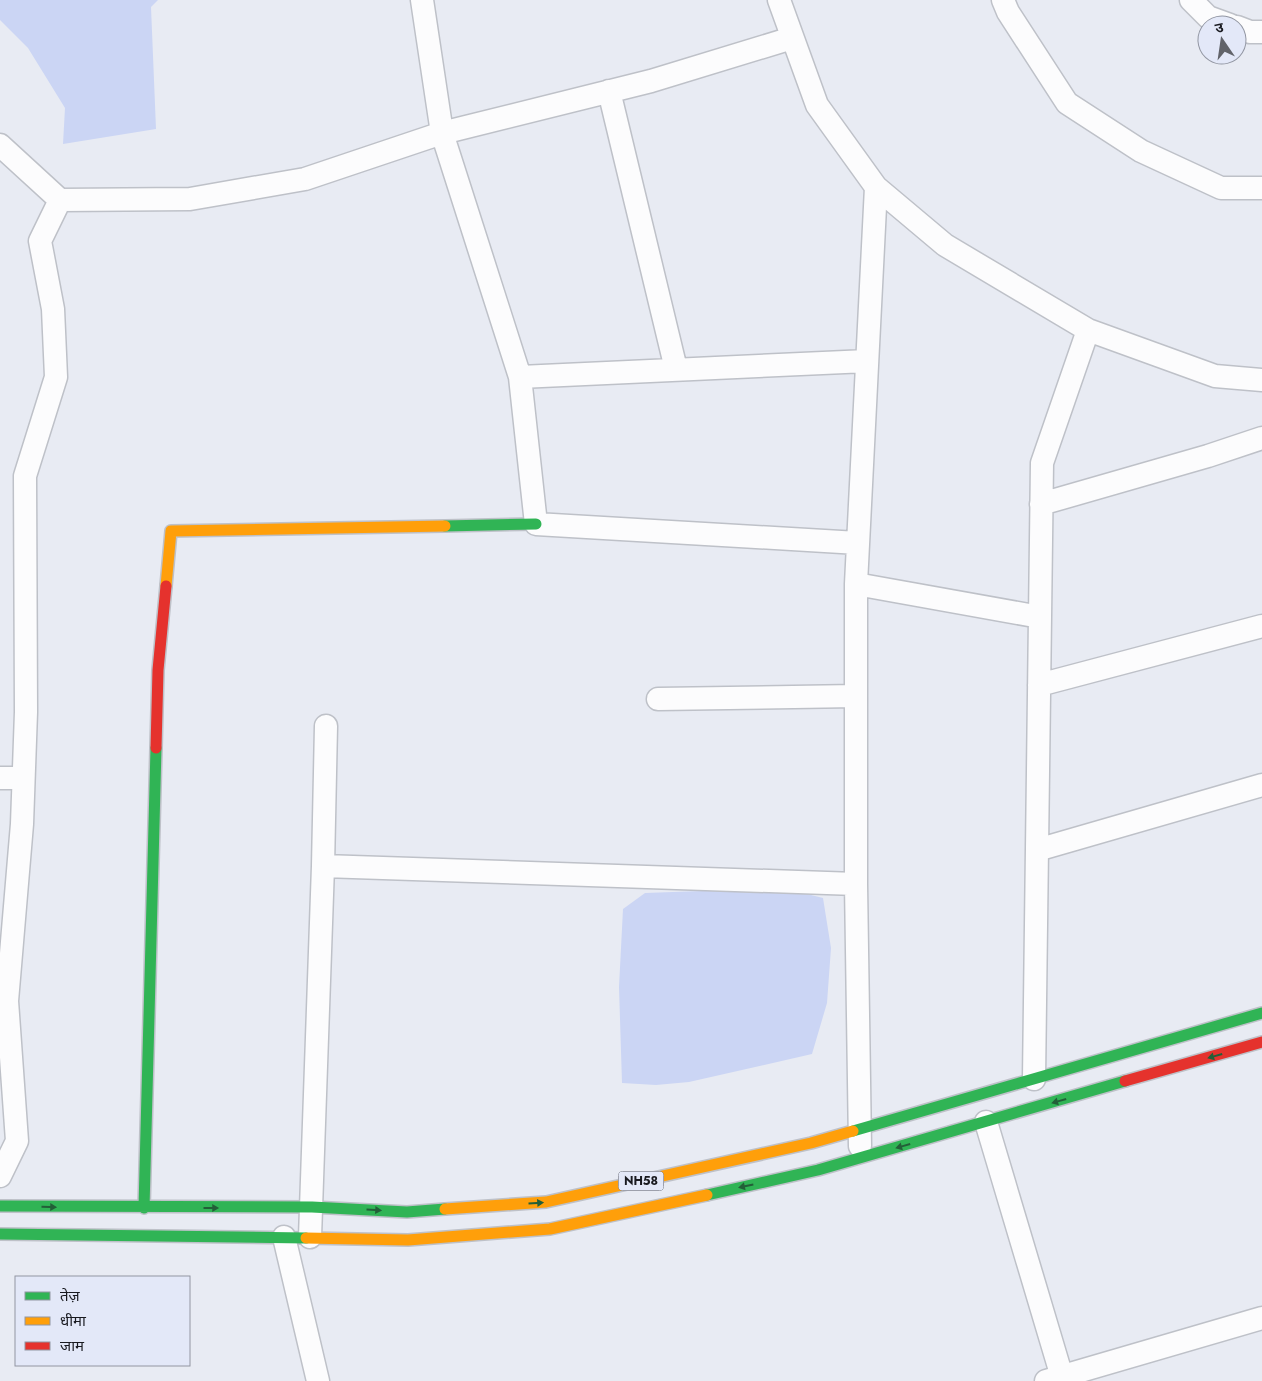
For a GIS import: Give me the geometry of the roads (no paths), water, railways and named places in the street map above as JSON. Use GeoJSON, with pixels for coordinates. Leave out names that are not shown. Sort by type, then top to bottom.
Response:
{"type":"FeatureCollection","features":[{"type":"Feature","properties":{"kind":"main road"},"geometry":{"type":"LineString","coordinates":[[144,1208],[158,670],[171,531],[536,524]]}},
{"type":"Feature","properties":{"kind":"main road","name":"NH58"},"geometry":{"type":"LineString","coordinates":[[0,1206],[312,1208],[407,1212],[546,1202],[811,1143],[1262,1013]]}},
{"type":"Feature","properties":{"kind":"main road","name":"NH58"},"geometry":{"type":"LineString","coordinates":[[0,1234],[310,1237],[408,1240],[550,1229],[818,1170],[1262,1042]]}},
{"type":"Feature","properties":{"kind":"street"},"geometry":{"type":"LineString","coordinates":[[422,0],[442,133],[520,376],[536,524],[858,543]]}},
{"type":"Feature","properties":{"kind":"street"},"geometry":{"type":"LineString","coordinates":[[779,0],[817,105],[876,187],[945,245],[1088,330],[1215,376],[1262,380]]}},
{"type":"Feature","properties":{"kind":"street"},"geometry":{"type":"LineString","coordinates":[[1004,0],[1008,12],[1067,103],[1141,151],[1221,188],[1262,188]]}},
{"type":"Feature","properties":{"kind":"street"},"geometry":{"type":"LineString","coordinates":[[1191,0],[1206,15]]}},
{"type":"Feature","properties":{"kind":"street"},"geometry":{"type":"LineString","coordinates":[[1247,31],[1262,32]]}},
{"type":"Feature","properties":{"kind":"street"},"geometry":{"type":"LineString","coordinates":[[0,145],[60,200],[200,197],[305,178],[442,133],[609,91],[792,38]]}},
{"type":"Feature","properties":{"kind":"street"},"geometry":{"type":"LineString","coordinates":[[609,91],[676,369]]}},
{"type":"Feature","properties":{"kind":"street"},"geometry":{"type":"LineString","coordinates":[[860,1158],[856,884],[856,584],[876,187]]}},
{"type":"Feature","properties":{"kind":"street"},"geometry":{"type":"LineString","coordinates":[[0,1176],[17,1141],[5,1045],[7,915],[22,824],[26,580],[24,476],[56,378],[53,309],[40,241],[60,200]]}},
{"type":"Feature","properties":{"kind":"street"},"geometry":{"type":"LineString","coordinates":[[1034,1079],[1042,463],[1088,330]]}},
{"type":"Feature","properties":{"kind":"street"},"geometry":{"type":"LineString","coordinates":[[520,376],[867,361]]}},
{"type":"Feature","properties":{"kind":"street"},"geometry":{"type":"LineString","coordinates":[[1041,504],[1208,456],[1262,438]]}},
{"type":"Feature","properties":{"kind":"street"},"geometry":{"type":"LineString","coordinates":[[856,584],[1040,616]]}},
{"type":"Feature","properties":{"kind":"street"},"geometry":{"type":"LineString","coordinates":[[1039,685],[1262,626]]}},
{"type":"Feature","properties":{"kind":"street"},"geometry":{"type":"LineString","coordinates":[[658,699],[856,696]]}},
{"type":"Feature","properties":{"kind":"street"},"geometry":{"type":"LineString","coordinates":[[310,1237],[326,726]]}},
{"type":"Feature","properties":{"kind":"street"},"geometry":{"type":"LineString","coordinates":[[0,778],[23,778]]}},
{"type":"Feature","properties":{"kind":"street"},"geometry":{"type":"LineString","coordinates":[[1037,850],[1262,785]]}},
{"type":"Feature","properties":{"kind":"street"},"geometry":{"type":"LineString","coordinates":[[323,866],[856,884]]}},
{"type":"Feature","properties":{"kind":"street"},"geometry":{"type":"LineString","coordinates":[[986,1122],[1053,1380],[1262,1318]]}},
{"type":"Feature","properties":{"kind":"street"},"geometry":{"type":"LineString","coordinates":[[284,1237],[318,1381]]}}]}
